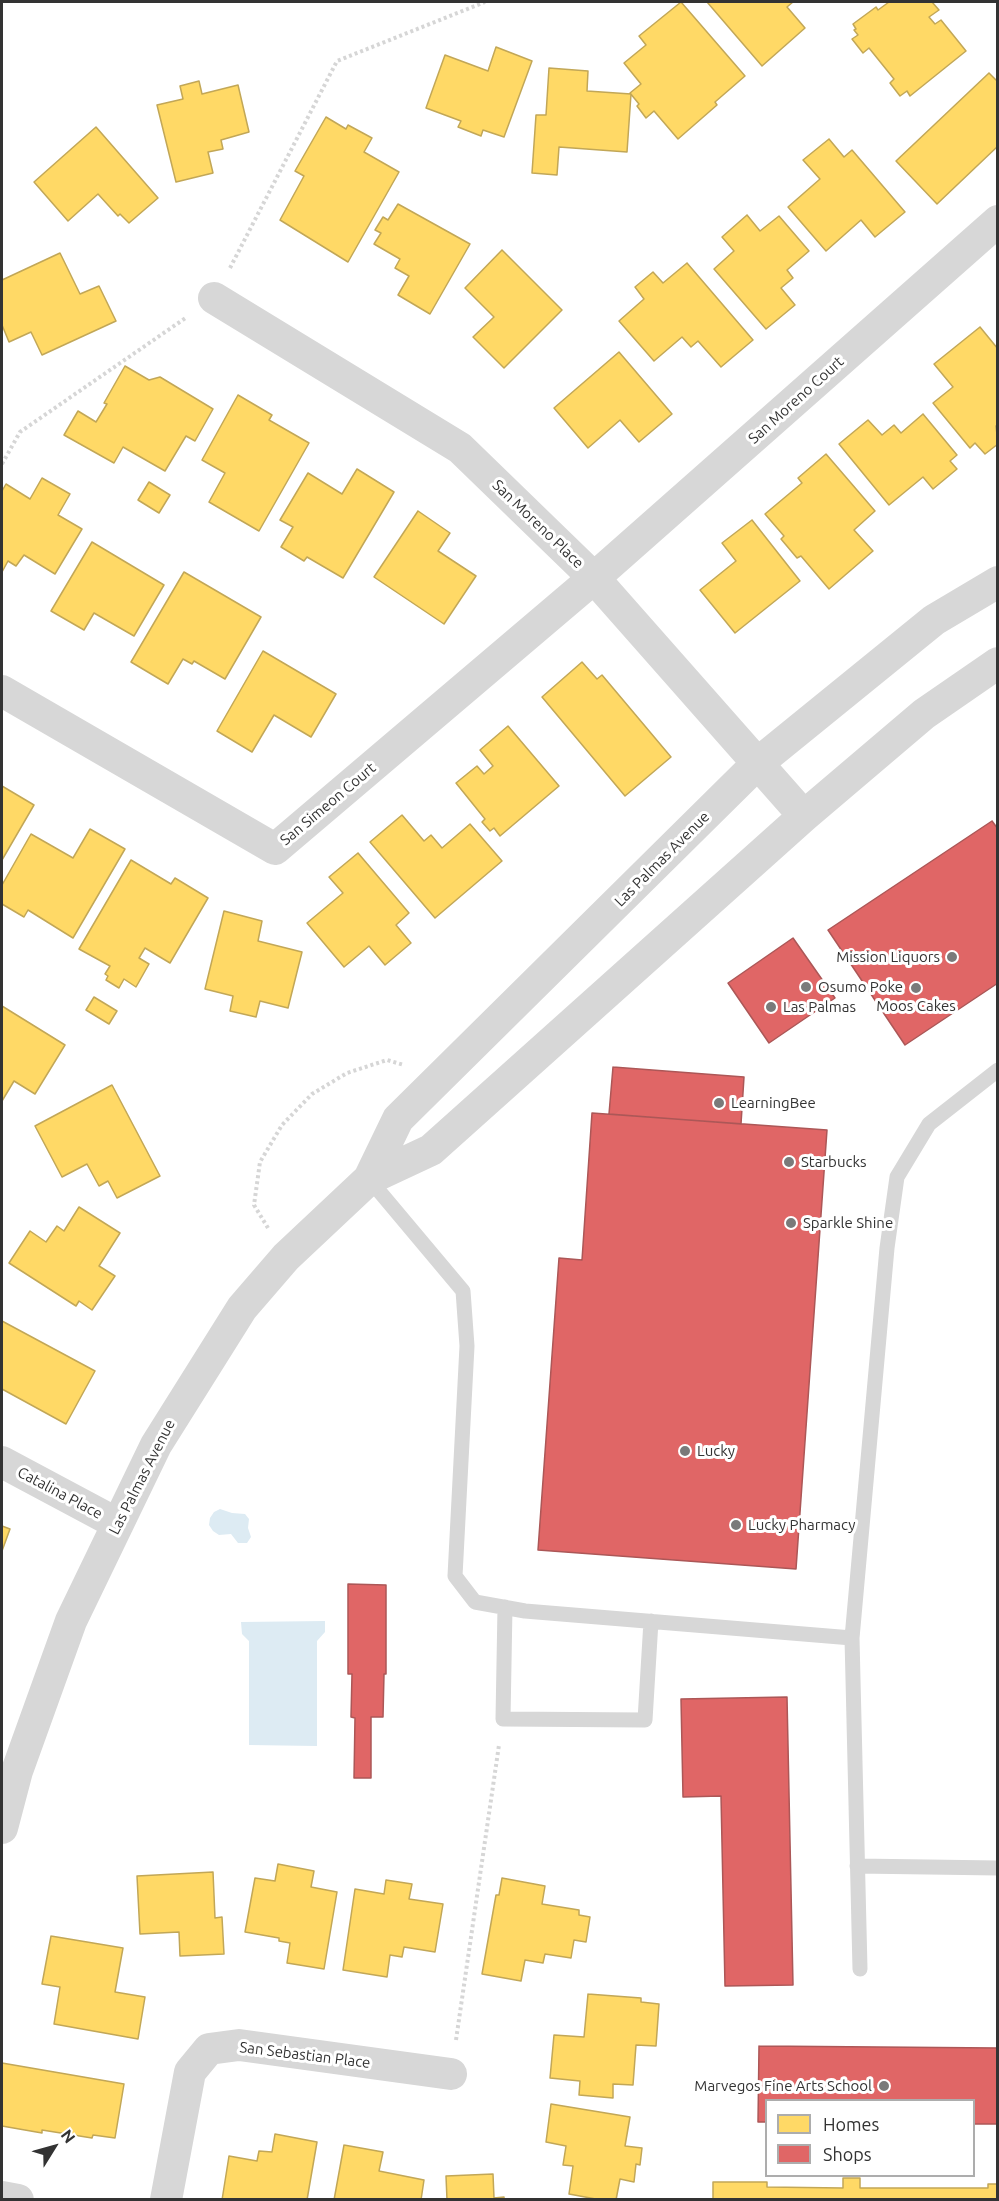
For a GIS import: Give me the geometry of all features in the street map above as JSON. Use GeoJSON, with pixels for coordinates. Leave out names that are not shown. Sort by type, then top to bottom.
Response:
{"type":"FeatureCollection","features":[{"type":"Feature","properties":{"kind":"street","name":"San Moreno Court"},"geometry":{"type":"LineString","coordinates":[[594,578],[998,221]]}},
{"type":"Feature","properties":{"kind":"street","name":"San Moreno Place"},"geometry":{"type":"LineString","coordinates":[[214,298],[460,448],[594,578],[804,816]]}},
{"type":"Feature","properties":{"kind":"street","name":"San Simeon Court"},"geometry":{"type":"LineString","coordinates":[[2,691],[276,849],[594,578]]}},
{"type":"Feature","properties":{"kind":"street","name":"Las Palmas Avenue"},"geometry":{"type":"LineString","coordinates":[[369,1179],[398,1119],[758,763],[934,620],[998,582]]}},
{"type":"Feature","properties":{"kind":"street","name":"Las Palmas Avenue"},"geometry":{"type":"LineString","coordinates":[[2,1828],[17,1771],[71,1621],[156,1444],[242,1308],[286,1257],[369,1179],[431,1150],[804,816],[924,714],[997,666]]}},
{"type":"Feature","properties":{"kind":"street","name":"Catalina Place"},"geometry":{"type":"LineString","coordinates":[[2,1462],[118,1524]]}},
{"type":"Feature","properties":{"kind":"street","name":"San Sebastian Place"},"geometry":{"type":"LineString","coordinates":[[166,2199],[190,2072],[209,2049],[239,2045],[452,2074]]}},
{"type":"Feature","properties":{"kind":"street"},"geometry":{"type":"LineString","coordinates":[[2,2197],[18,2199]]}},
{"type":"Feature","properties":{"kind":"lane"},"geometry":{"type":"LineString","coordinates":[[860,1968],[852,1638],[883,1292],[897,1177],[929,1124],[998,1070]]}},
{"type":"Feature","properties":{"kind":"lane"},"geometry":{"type":"LineString","coordinates":[[369,1179],[463,1291],[467,1346],[454,1576],[476,1602],[525,1611],[852,1638]]}},
{"type":"Feature","properties":{"kind":"lane"},"geometry":{"type":"LineString","coordinates":[[505,1607],[503,1719],[645,1720],[651,1621]]}},
{"type":"Feature","properties":{"kind":"lane"},"geometry":{"type":"LineString","coordinates":[[857,1866],[998,1868]]}},
{"type":"Feature","properties":{"kind":"path"},"geometry":{"type":"LineString","coordinates":[[2,464],[20,432],[214,298],[337,61],[485,2]]}},
{"type":"Feature","properties":{"kind":"path"},"geometry":{"type":"LineString","coordinates":[[286,1257],[254,1204],[261,1162],[282,1125],[312,1094],[346,1073],[387,1060],[440,1078]]}},
{"type":"Feature","properties":{"kind":"path"},"geometry":{"type":"LineString","coordinates":[[452,2074],[499,1744]]}},
{"type":"Feature","properties":{"kind":"shaded area"},"geometry":{"type":"Polygon","coordinates":[[[220,1509],[245,1514],[249,1519],[248,1528],[251,1537],[247,1543],[238,1543],[231,1534],[219,1535],[213,1531],[209,1525],[210,1518],[220,1509]]]}},
{"type":"Feature","properties":{"kind":"shaded area"},"geometry":{"type":"Polygon","coordinates":[[[325,1621],[325,1632],[317,1641],[317,1746],[249,1745],[249,1641],[242,1634],[241,1622],[325,1621]]]}},
{"type":"Feature","properties":{"kind":"building: Homes"},"geometry":{"type":"Polygon","coordinates":[[[681,2],[745,76],[715,102],[717,105],[678,139],[654,111],[646,118],[637,106],[639,104],[630,93],[641,84],[624,63],[646,45],[639,36],[681,2]]]}},
{"type":"Feature","properties":{"kind":"building: Homes"},"geometry":{"type":"Polygon","coordinates":[[[707,2],[793,2],[787,7],[805,28],[762,66],[707,2]]]}},
{"type":"Feature","properties":{"kind":"building: Homes"},"geometry":{"type":"Polygon","coordinates":[[[889,2],[932,2],[939,10],[929,17],[935,24],[941,20],[966,51],[910,96],[907,91],[900,96],[890,83],[894,79],[869,48],[863,53],[852,39],[858,35],[853,24],[876,7],[878,10],[889,2]]]}},
{"type":"Feature","properties":{"kind":"building: Homes"},"geometry":{"type":"Polygon","coordinates":[[[496,47],[532,61],[504,137],[483,130],[481,136],[458,127],[461,121],[426,108],[445,55],[488,71],[496,47]]]}},
{"type":"Feature","properties":{"kind":"building: Homes"},"geometry":{"type":"Polygon","coordinates":[[[549,68],[588,71],[587,91],[631,94],[627,152],[559,147],[557,175],[532,173],[536,115],[546,115],[549,68]]]}},
{"type":"Feature","properties":{"kind":"building: Homes"},"geometry":{"type":"Polygon","coordinates":[[[989,73],[998,82],[998,146],[937,204],[896,161],[989,73]]]}},
{"type":"Feature","properties":{"kind":"building: Homes"},"geometry":{"type":"Polygon","coordinates":[[[199,81],[202,94],[238,85],[249,132],[221,140],[223,149],[208,152],[213,173],[176,182],[157,105],[183,99],[180,86],[199,81]]]}},
{"type":"Feature","properties":{"kind":"building: Homes"},"geometry":{"type":"Polygon","coordinates":[[[326,117],[346,129],[348,125],[372,138],[364,152],[399,172],[348,262],[280,220],[304,176],[295,171],[326,117]]]}},
{"type":"Feature","properties":{"kind":"building: Homes"},"geometry":{"type":"Polygon","coordinates":[[[96,127],[158,198],[129,223],[120,214],[118,216],[98,194],[68,221],[34,182],[96,127]]]}},
{"type":"Feature","properties":{"kind":"building: Homes"},"geometry":{"type":"Polygon","coordinates":[[[829,139],[844,157],[852,150],[905,212],[875,237],[861,220],[826,251],[788,207],[820,179],[803,160],[829,139]]]}},
{"type":"Feature","properties":{"kind":"building: Homes"},"geometry":{"type":"Polygon","coordinates":[[[398,204],[470,244],[430,314],[398,295],[409,276],[395,268],[400,259],[374,244],[381,233],[375,230],[383,217],[388,220],[398,204]]]}},
{"type":"Feature","properties":{"kind":"building: Homes"},"geometry":{"type":"Polygon","coordinates":[[[747,215],[760,231],[779,216],[809,251],[787,270],[793,278],[781,288],[795,305],[766,329],[714,269],[734,251],[722,237],[747,215]]]}},
{"type":"Feature","properties":{"kind":"building: Homes"},"geometry":{"type":"Polygon","coordinates":[[[502,250],[562,310],[504,368],[473,337],[494,317],[465,288],[502,250]]]}},
{"type":"Feature","properties":{"kind":"building: Homes"},"geometry":{"type":"Polygon","coordinates":[[[60,253],[80,294],[99,286],[116,321],[42,355],[31,332],[9,342],[2,325],[2,280],[60,253]]]}},
{"type":"Feature","properties":{"kind":"building: Homes"},"geometry":{"type":"Polygon","coordinates":[[[687,263],[753,340],[721,367],[698,341],[691,347],[682,337],[654,361],[619,321],[644,299],[635,287],[653,272],[663,283],[687,263]]]}},
{"type":"Feature","properties":{"kind":"building: Homes"},"geometry":{"type":"Polygon","coordinates":[[[980,327],[998,349],[998,424],[996,426],[998,444],[985,454],[975,443],[970,448],[933,403],[953,387],[934,364],[980,327]]]}},
{"type":"Feature","properties":{"kind":"building: Homes"},"geometry":{"type":"Polygon","coordinates":[[[619,352],[672,414],[639,442],[620,420],[588,448],[554,408],[619,352]]]}},
{"type":"Feature","properties":{"kind":"building: Homes"},"geometry":{"type":"Polygon","coordinates":[[[125,366],[149,380],[160,377],[213,409],[195,441],[186,436],[165,471],[123,447],[114,463],[64,435],[78,411],[96,422],[125,366]]]}},
{"type":"Feature","properties":{"kind":"building: Homes"},"geometry":{"type":"Polygon","coordinates":[[[238,395],[272,415],[269,420],[309,443],[259,531],[209,502],[225,473],[202,460],[238,395]]]}},
{"type":"Feature","properties":{"kind":"building: Homes"},"geometry":{"type":"Polygon","coordinates":[[[923,414],[957,455],[950,461],[957,469],[933,489],[923,477],[889,505],[839,444],[868,420],[882,435],[894,425],[901,433],[923,414]]]}},
{"type":"Feature","properties":{"kind":"building: Homes"},"geometry":{"type":"Polygon","coordinates":[[[826,454],[875,511],[854,530],[873,551],[829,589],[801,556],[797,558],[781,539],[784,536],[765,514],[802,483],[798,478],[826,454]]]}},
{"type":"Feature","properties":{"kind":"building: Homes"},"geometry":{"type":"Polygon","coordinates":[[[357,469],[394,492],[343,578],[307,557],[304,561],[281,547],[293,527],[280,520],[308,473],[342,494],[357,469]]]}},
{"type":"Feature","properties":{"kind":"building: Homes"},"geometry":{"type":"Polygon","coordinates":[[[42,478],[70,494],[58,515],[82,529],[55,574],[24,555],[16,566],[8,561],[2,572],[2,491],[6,484],[30,499],[42,478]]]}},
{"type":"Feature","properties":{"kind":"building: Homes"},"geometry":{"type":"Polygon","coordinates":[[[149,482],[170,495],[159,513],[138,500],[149,482]]]}},
{"type":"Feature","properties":{"kind":"building: Homes"},"geometry":{"type":"Polygon","coordinates":[[[418,511],[450,533],[438,551],[476,576],[444,624],[374,577],[418,511]]]}},
{"type":"Feature","properties":{"kind":"building: Homes"},"geometry":{"type":"Polygon","coordinates":[[[752,520],[800,581],[735,633],[700,590],[736,561],[722,543],[752,520]]]}},
{"type":"Feature","properties":{"kind":"building: Homes"},"geometry":{"type":"Polygon","coordinates":[[[92,542],[164,585],[134,636],[94,613],[84,630],[51,611],[92,542]]]}},
{"type":"Feature","properties":{"kind":"building: Homes"},"geometry":{"type":"Polygon","coordinates":[[[184,572],[261,617],[225,679],[194,661],[192,664],[183,659],[168,684],[131,662],[184,572]]]}},
{"type":"Feature","properties":{"kind":"building: Homes"},"geometry":{"type":"Polygon","coordinates":[[[263,651],[336,694],[311,737],[274,715],[252,752],[217,731],[263,651]]]}},
{"type":"Feature","properties":{"kind":"building: Homes"},"geometry":{"type":"Polygon","coordinates":[[[582,662],[597,679],[602,675],[671,757],[625,796],[542,697],[582,662]]]}},
{"type":"Feature","properties":{"kind":"building: Homes"},"geometry":{"type":"Polygon","coordinates":[[[508,726],[559,786],[500,836],[494,828],[490,831],[482,822],[485,819],[456,783],[477,766],[484,774],[493,766],[480,750],[508,726]]]}},
{"type":"Feature","properties":{"kind":"building: Homes"},"geometry":{"type":"Polygon","coordinates":[[[2,786],[34,805],[2,860],[2,786]]]}},
{"type":"Feature","properties":{"kind":"building: Homes"},"geometry":{"type":"Polygon","coordinates":[[[402,815],[424,841],[431,835],[442,848],[470,824],[502,861],[435,918],[370,842],[402,815]]]}},
{"type":"Feature","properties":{"kind":"building: Homes"},"geometry":{"type":"Polygon","coordinates":[[[90,829],[125,849],[73,938],[28,910],[24,917],[2,904],[2,885],[31,834],[73,858],[90,829]]]}},
{"type":"Feature","properties":{"kind":"building: Homes"},"geometry":{"type":"Polygon","coordinates":[[[358,853],[409,913],[396,925],[411,943],[385,965],[369,946],[344,967],[307,923],[343,893],[329,877],[358,853]]]}},
{"type":"Feature","properties":{"kind":"building: Homes"},"geometry":{"type":"Polygon","coordinates":[[[131,860],[171,884],[175,878],[208,898],[170,963],[145,948],[139,958],[149,964],[136,987],[124,979],[119,988],[106,980],[108,976],[105,974],[110,966],[79,949],[131,860]]]}},
{"type":"Feature","properties":{"kind":"building: Homes"},"geometry":{"type":"Polygon","coordinates":[[[224,911],[262,921],[258,941],[302,952],[288,1008],[260,1001],[256,1017],[230,1011],[233,996],[205,989],[224,911]]]}},
{"type":"Feature","properties":{"kind":"building: Homes"},"geometry":{"type":"Polygon","coordinates":[[[94,997],[117,1011],[109,1024],[86,1010],[94,997]]]}},
{"type":"Feature","properties":{"kind":"building: Homes"},"geometry":{"type":"Polygon","coordinates":[[[2,1006],[65,1045],[35,1094],[14,1081],[2,1101],[2,1006]]]}},
{"type":"Feature","properties":{"kind":"building: Homes"},"geometry":{"type":"Polygon","coordinates":[[[112,1085],[160,1176],[117,1198],[108,1181],[99,1186],[87,1164],[62,1177],[35,1126],[112,1085]]]}},
{"type":"Feature","properties":{"kind":"building: Homes"},"geometry":{"type":"Polygon","coordinates":[[[79,1207],[120,1233],[99,1266],[115,1276],[92,1310],[79,1301],[76,1306],[9,1263],[30,1231],[46,1242],[57,1226],[64,1231],[79,1207]]]}},
{"type":"Feature","properties":{"kind":"building: Homes"},"geometry":{"type":"Polygon","coordinates":[[[2,1321],[95,1371],[66,1424],[2,1389],[2,1321]]]}},
{"type":"Feature","properties":{"kind":"building: Homes"},"geometry":{"type":"Polygon","coordinates":[[[2,1526],[10,1529],[2,1551],[2,1526]]]}},
{"type":"Feature","properties":{"kind":"building: Homes"},"geometry":{"type":"Polygon","coordinates":[[[278,1864],[314,1871],[311,1887],[337,1892],[324,1969],[287,1963],[290,1943],[279,1941],[279,1938],[245,1932],[255,1878],[275,1881],[278,1864]]]}},
{"type":"Feature","properties":{"kind":"building: Homes"},"geometry":{"type":"Polygon","coordinates":[[[213,1872],[215,1918],[222,1917],[224,1954],[180,1956],[179,1932],[140,1934],[137,1876],[213,1872]]]}},
{"type":"Feature","properties":{"kind":"building: Homes"},"geometry":{"type":"Polygon","coordinates":[[[502,1878],[545,1886],[542,1904],[579,1910],[579,1915],[590,1917],[586,1942],[574,1940],[571,1958],[545,1954],[543,1963],[525,1960],[521,1981],[482,1974],[496,1895],[499,1895],[502,1878]]]}},
{"type":"Feature","properties":{"kind":"building: Homes"},"geometry":{"type":"Polygon","coordinates":[[[386,1880],[412,1884],[409,1899],[443,1904],[435,1952],[404,1947],[402,1957],[390,1955],[387,1977],[343,1970],[355,1889],[384,1894],[386,1880]]]}},
{"type":"Feature","properties":{"kind":"building: Homes"},"geometry":{"type":"Polygon","coordinates":[[[51,1936],[123,1948],[115,1992],[145,1997],[138,2039],[54,2024],[60,1987],[42,1984],[51,1936]]]}},
{"type":"Feature","properties":{"kind":"building: Homes"},"geometry":{"type":"Polygon","coordinates":[[[588,1994],[641,1998],[641,2002],[659,2004],[656,2046],[636,2045],[633,2085],[613,2084],[613,2098],[579,2095],[580,2081],[550,2078],[554,2035],[584,2037],[588,1994]]]}},
{"type":"Feature","properties":{"kind":"building: Homes"},"geometry":{"type":"Polygon","coordinates":[[[2,2063],[124,2084],[115,2138],[93,2135],[92,2138],[42,2130],[42,2133],[2,2126],[2,2063]]]}},
{"type":"Feature","properties":{"kind":"building: Homes"},"geometry":{"type":"Polygon","coordinates":[[[551,2104],[630,2117],[625,2146],[642,2148],[640,2165],[636,2164],[634,2182],[620,2179],[616,2200],[601,2200],[569,2194],[573,2166],[563,2165],[566,2146],[546,2142],[551,2104]]]}},
{"type":"Feature","properties":{"kind":"building: Homes"},"geometry":{"type":"Polygon","coordinates":[[[275,2134],[317,2142],[307,2200],[222,2200],[229,2156],[257,2161],[259,2151],[272,2152],[275,2134]]]}},
{"type":"Feature","properties":{"kind":"building: Homes"},"geometry":{"type":"Polygon","coordinates":[[[344,2145],[383,2152],[379,2171],[424,2180],[421,2200],[334,2200],[344,2145]]]}},
{"type":"Feature","properties":{"kind":"building: Homes"},"geometry":{"type":"Polygon","coordinates":[[[493,2174],[494,2198],[504,2197],[504,2200],[447,2200],[446,2176],[493,2174]]]}},
{"type":"Feature","properties":{"kind":"building: Homes"},"geometry":{"type":"Polygon","coordinates":[[[843,2178],[860,2178],[860,2188],[988,2188],[988,2184],[998,2184],[998,2200],[713,2200],[713,2182],[767,2182],[767,2187],[843,2188],[843,2178]]]}},
{"type":"Feature","properties":{"kind":"building: Shops"},"geometry":{"type":"Polygon","coordinates":[[[992,821],[998,829],[998,983],[905,1045],[828,930],[992,821]]]}},
{"type":"Feature","properties":{"kind":"building: Shops"},"geometry":{"type":"Polygon","coordinates":[[[793,938],[835,998],[769,1043],[728,983],[793,938]]]}},
{"type":"Feature","properties":{"kind":"building: Shops"},"geometry":{"type":"Polygon","coordinates":[[[613,1067],[744,1077],[741,1124],[609,1114],[613,1067]]]}},
{"type":"Feature","properties":{"kind":"building: Shops"},"geometry":{"type":"Polygon","coordinates":[[[592,1113],[827,1130],[796,1569],[538,1550],[559,1258],[582,1260],[592,1113]]]}},
{"type":"Feature","properties":{"kind":"building: Shops"},"geometry":{"type":"Polygon","coordinates":[[[348,1584],[386,1585],[386,1674],[384,1674],[383,1717],[371,1717],[371,1778],[354,1778],[355,1718],[351,1717],[352,1674],[348,1674],[348,1584]]]}},
{"type":"Feature","properties":{"kind":"building: Shops"},"geometry":{"type":"Polygon","coordinates":[[[787,1697],[793,1985],[725,1986],[721,1796],[683,1797],[681,1699],[787,1697]]]}},
{"type":"Feature","properties":{"kind":"building: Shops"},"geometry":{"type":"Polygon","coordinates":[[[759,2046],[998,2048],[998,2124],[975,2124],[975,2099],[765,2099],[765,2122],[758,2122],[759,2046]]]}},
{"type":"Feature","properties":{"kind":"place","name":"Mission Liquors"},"geometry":{"type":"Point","coordinates":[952,957]}},
{"type":"Feature","properties":{"kind":"place","name":"Osumo Poke"},"geometry":{"type":"Point","coordinates":[806,987]}},
{"type":"Feature","properties":{"kind":"place","name":"Moos Cakes"},"geometry":{"type":"Point","coordinates":[916,988]}},
{"type":"Feature","properties":{"kind":"place","name":"Las Palmas"},"geometry":{"type":"Point","coordinates":[771,1007]}},
{"type":"Feature","properties":{"kind":"place","name":"LearningBee"},"geometry":{"type":"Point","coordinates":[719,1103]}},
{"type":"Feature","properties":{"kind":"place","name":"Starbucks"},"geometry":{"type":"Point","coordinates":[789,1162]}},
{"type":"Feature","properties":{"kind":"place","name":"Sparkle Shine"},"geometry":{"type":"Point","coordinates":[791,1223]}},
{"type":"Feature","properties":{"kind":"place","name":"Lucky"},"geometry":{"type":"Point","coordinates":[685,1451]}},
{"type":"Feature","properties":{"kind":"place","name":"Lucky Pharmacy"},"geometry":{"type":"Point","coordinates":[736,1525]}},
{"type":"Feature","properties":{"kind":"place","name":"Marvegos Fine Arts School"},"geometry":{"type":"Point","coordinates":[884,2086]}}]}
